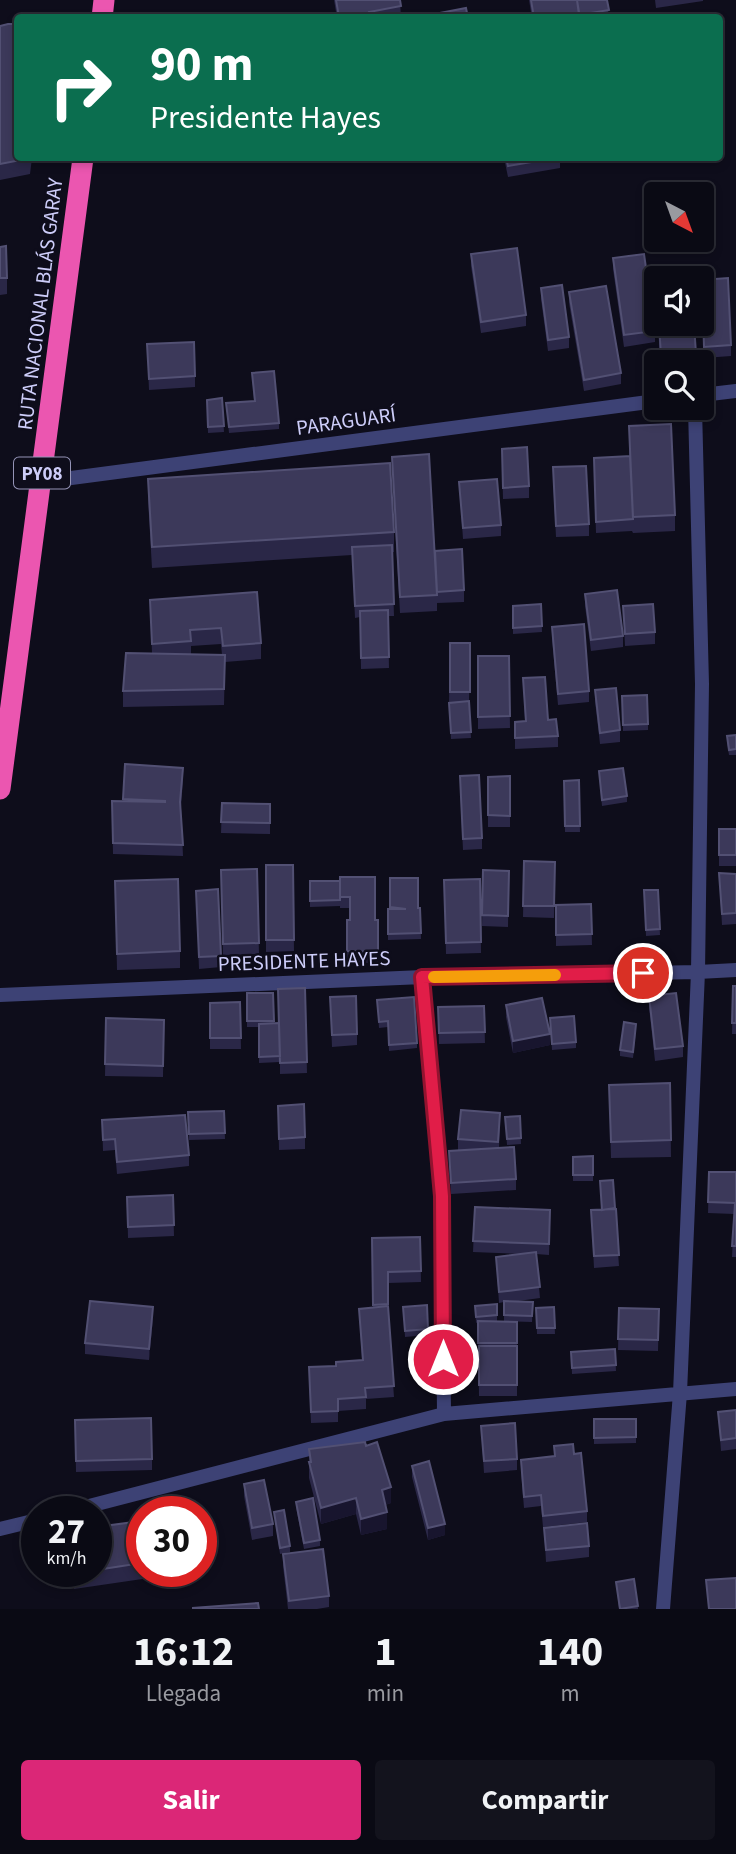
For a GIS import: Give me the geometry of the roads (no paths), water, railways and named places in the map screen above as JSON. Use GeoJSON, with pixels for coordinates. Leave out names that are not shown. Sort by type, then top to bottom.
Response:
{"type":"FeatureCollection","features":[{"type":"Feature","properties":{"kind":"highway","name":"RUTA NACIONAL BLÁS GARAY"},"geometry":{"type":"LineString","coordinates":[[0,789],[83,161]]}},
{"type":"Feature","properties":{"kind":"street"},"geometry":{"type":"LineString","coordinates":[[714,394],[736,391]]}},
{"type":"Feature","properties":{"kind":"street","name":"PARAGUARÍ"},"geometry":{"type":"LineString","coordinates":[[41,482],[644,403]]}},
{"type":"Feature","properties":{"kind":"street"},"geometry":{"type":"LineString","coordinates":[[663,1609],[680,1393],[698,972],[702,684],[695,420]]}},
{"type":"Feature","properties":{"kind":"street","name":"PRESIDENTE HAYES"},"geometry":{"type":"LineString","coordinates":[[0,995],[422,977],[736,970]]}},
{"type":"Feature","properties":{"kind":"street"},"geometry":{"type":"LineString","coordinates":[[422,977],[442,1196],[444,1413]]}},
{"type":"Feature","properties":{"kind":"street"},"geometry":{"type":"LineString","coordinates":[[112,1500],[444,1413],[736,1389]]}},
{"type":"Feature","properties":{"kind":"street"},"geometry":{"type":"LineString","coordinates":[[0,1529],[21,1524]]}}]}
